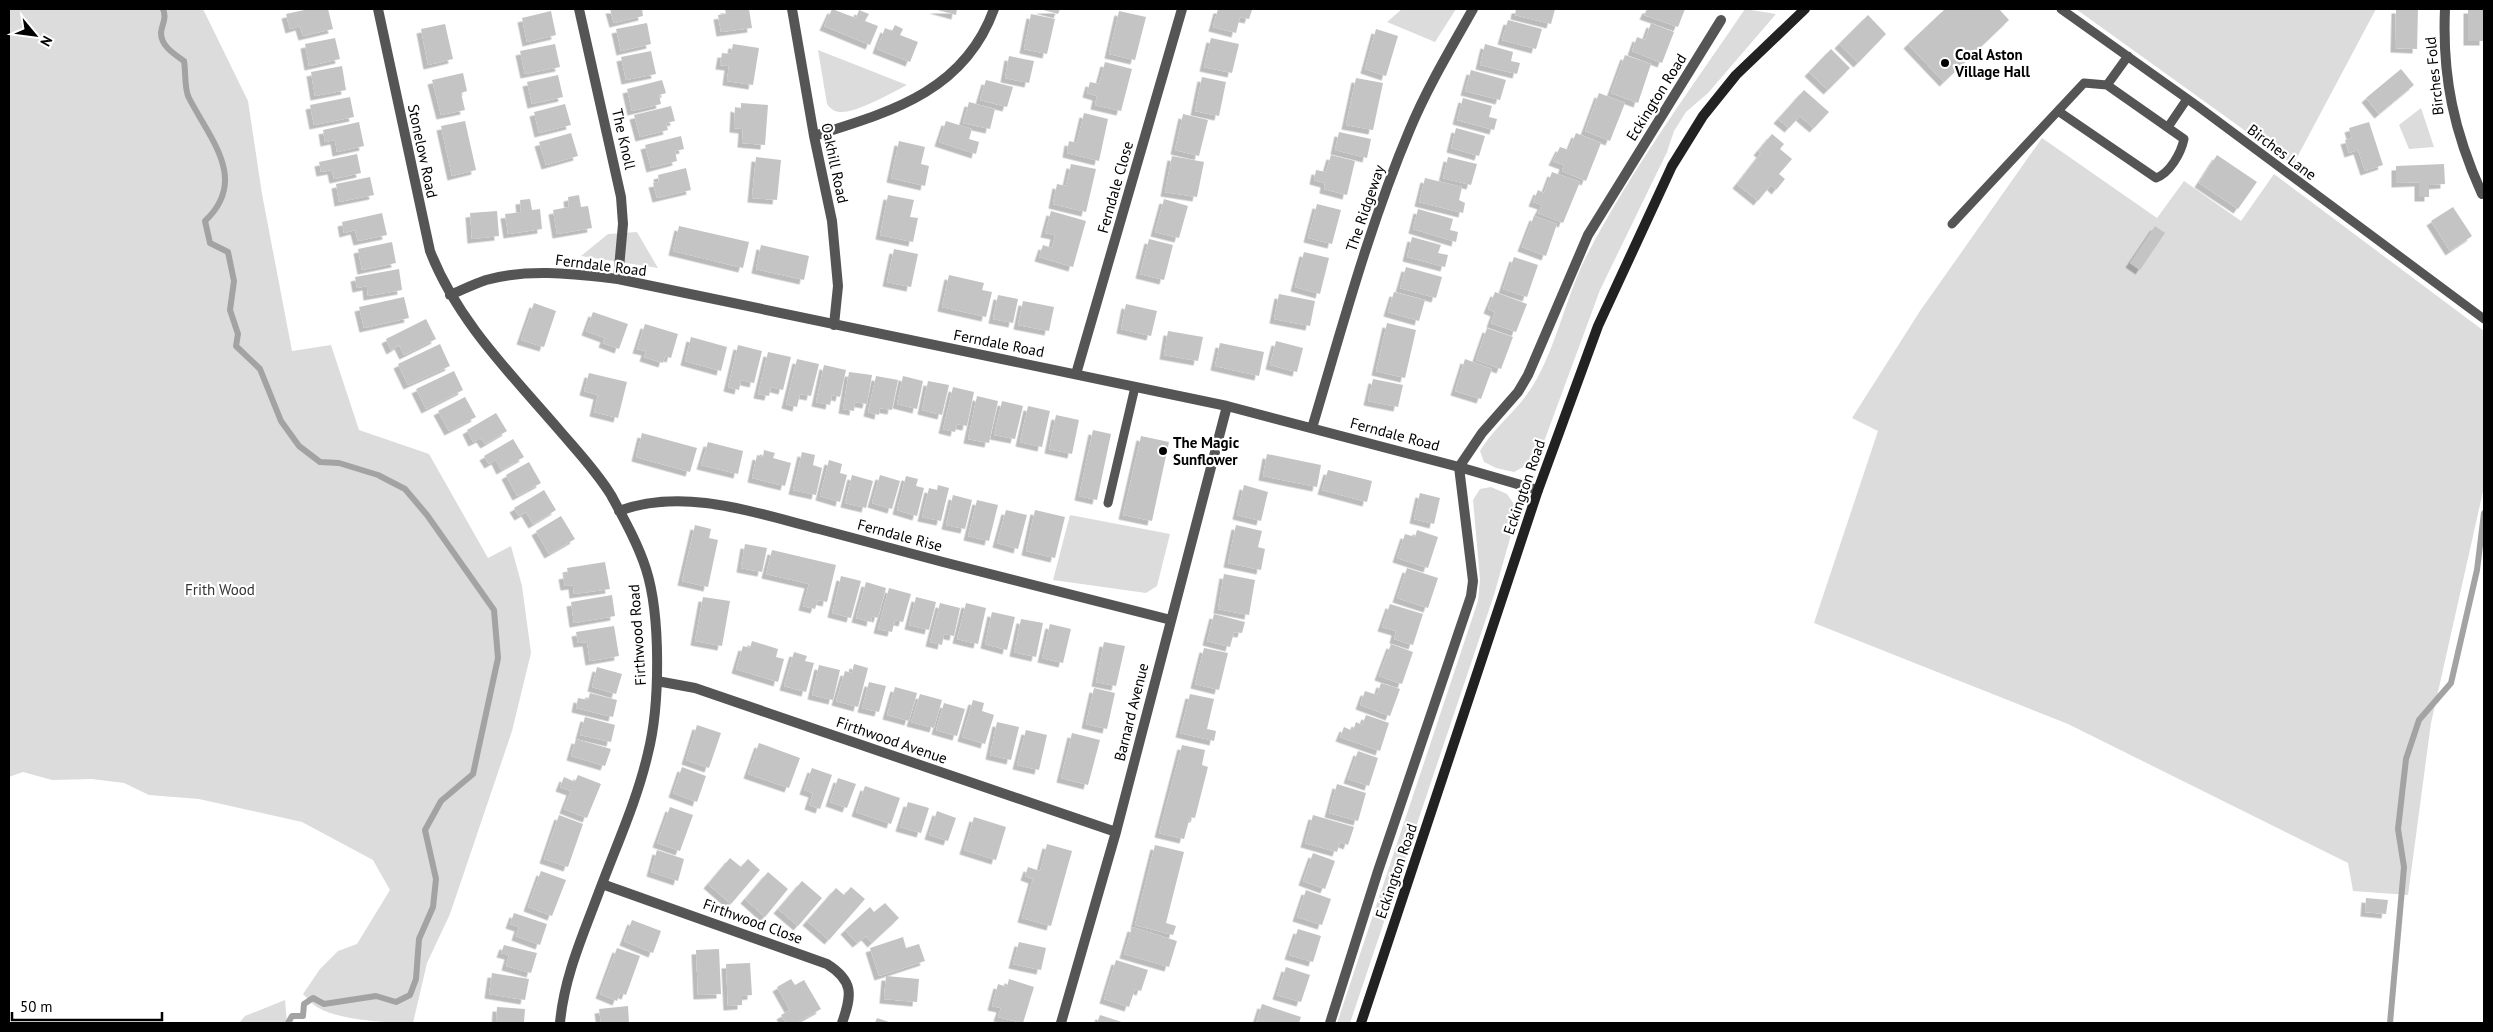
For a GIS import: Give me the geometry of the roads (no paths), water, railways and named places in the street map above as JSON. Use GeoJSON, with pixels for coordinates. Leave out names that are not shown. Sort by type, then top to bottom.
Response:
{"type":"FeatureCollection","features":[{"type":"Feature","properties":{"kind":"main road","name":"Eckington Road"},"geometry":{"type":"LineString","coordinates":[[1361,1023],[1538,490],[1598,326],[1672,166],[1703,116],[1736,75],[1805,9]]}},
{"type":"Feature","properties":{"kind":"street","name":"Stonelow Road"},"geometry":{"type":"LineString","coordinates":[[378,9],[430,250],[450,295]]}},
{"type":"Feature","properties":{"kind":"street","name":"The Knoll"},"geometry":{"type":"LineString","coordinates":[[578,9],[621,197],[623,224],[618,279]]}},
{"type":"Feature","properties":{"kind":"street","name":"Oakhill Road"},"geometry":{"type":"LineString","coordinates":[[792,9],[814,136],[832,221],[838,286],[834,325]]}},
{"type":"Feature","properties":{"kind":"street"},"geometry":{"type":"LineString","coordinates":[[814,136],[881,115],[921,96],[943,81],[964,63],[978,45],[994,9]]}},
{"type":"Feature","properties":{"kind":"street","name":"Ferndale Close"},"geometry":{"type":"LineString","coordinates":[[1076,374],[1182,9]]}},
{"type":"Feature","properties":{"kind":"street","name":"The Ridgeway"},"geometry":{"type":"LineString","coordinates":[[1312,428],[1369,237],[1396,164],[1432,84],[1473,9]]}},
{"type":"Feature","properties":{"kind":"street","name":"Birches Fold"},"geometry":{"type":"LineString","coordinates":[[2445,9],[2446,77],[2453,117],[2482,194]]}},
{"type":"Feature","properties":{"kind":"street","name":"Eckington Road"},"geometry":{"type":"LineString","coordinates":[[1330,1023],[1378,871],[1471,596],[1472,581],[1459,467],[1482,433],[1518,392],[1528,375],[1588,235],[1721,20]]}},
{"type":"Feature","properties":{"kind":"street","name":"Ferndale Road"},"geometry":{"type":"LineString","coordinates":[[450,295],[485,281],[515,275],[578,274],[618,279],[1227,406],[1459,467],[1538,490]]}},
{"type":"Feature","properties":{"kind":"street","name":"Firthwood Road"},"geometry":{"type":"LineString","coordinates":[[450,295],[484,343],[595,471],[620,511],[646,571],[652,604],[657,681],[654,718],[648,754],[569,973],[560,1023]]}},
{"type":"Feature","properties":{"kind":"street","name":"Barnard Avenue"},"geometry":{"type":"LineString","coordinates":[[1061,1023],[1116,832],[1227,406]]}},
{"type":"Feature","properties":{"kind":"street","name":"Ferndale Rise"},"geometry":{"type":"LineString","coordinates":[[620,511],[634,506],[665,502],[691,502],[748,510],[1043,589],[1171,620]]}},
{"type":"Feature","properties":{"kind":"street","name":"Firthwood Avenue"},"geometry":{"type":"LineString","coordinates":[[657,681],[695,688],[1116,832]]}},
{"type":"Feature","properties":{"kind":"street","name":"Firthwood Close"},"geometry":{"type":"LineString","coordinates":[[602,884],[827,964],[840,972],[847,982],[849,992],[848,1006],[842,1023]]}},
{"type":"Feature","properties":{"kind":"lane","name":"Birches Lane"},"geometry":{"type":"LineString","coordinates":[[2060,9],[2187,99],[2484,320]]}},
{"type":"Feature","properties":{"kind":"lane"},"geometry":{"type":"LineString","coordinates":[[2107,85],[2128,56]]}},
{"type":"Feature","properties":{"kind":"lane"},"geometry":{"type":"LineString","coordinates":[[1952,224],[2084,83],[2107,85],[2184,139],[2183,144],[2163,176],[2156,178],[2058,111]]}},
{"type":"Feature","properties":{"kind":"lane"},"geometry":{"type":"LineString","coordinates":[[2168,127],[2187,99]]}},
{"type":"Feature","properties":{"kind":"lane"},"geometry":{"type":"LineString","coordinates":[[1108,503],[1136,387]]}},
{"type":"Feature","properties":{"kind":"waterway"},"geometry":{"type":"LineString","coordinates":[[163,9],[164,18],[161,33],[163,42],[176,56],[184,61],[187,94],[215,144],[225,175],[224,190],[218,206],[205,221],[210,243],[228,252],[234,281],[230,310],[238,334],[236,346],[260,369],[281,421],[299,446],[320,462],[339,463],[378,475],[405,489],[427,515],[494,610],[498,658],[473,774],[441,801],[425,830],[436,879],[433,907],[419,939],[416,979],[410,995],[396,1002],[376,996],[324,1004],[313,998],[304,1004],[303,1016],[292,1016],[288,1023]]}},
{"type":"Feature","properties":{"kind":"waterway"},"geometry":{"type":"LineString","coordinates":[[2390,1023],[2404,867],[2398,829],[2406,759],[2419,720],[2451,683],[2477,570],[2484,513]]}},
{"type":"Feature","properties":{"kind":"place","name":"Coal Aston Village Hall"},"geometry":{"type":"Point","coordinates":[1945,63]}},
{"type":"Feature","properties":{"kind":"place","name":"The Magic Sunflower"},"geometry":{"type":"Point","coordinates":[1163,451]}},
{"type":"Feature","properties":{"kind":"park label","name":"Frith Wood"},"geometry":{"type":"Point","coordinates":[220,589]}}]}
